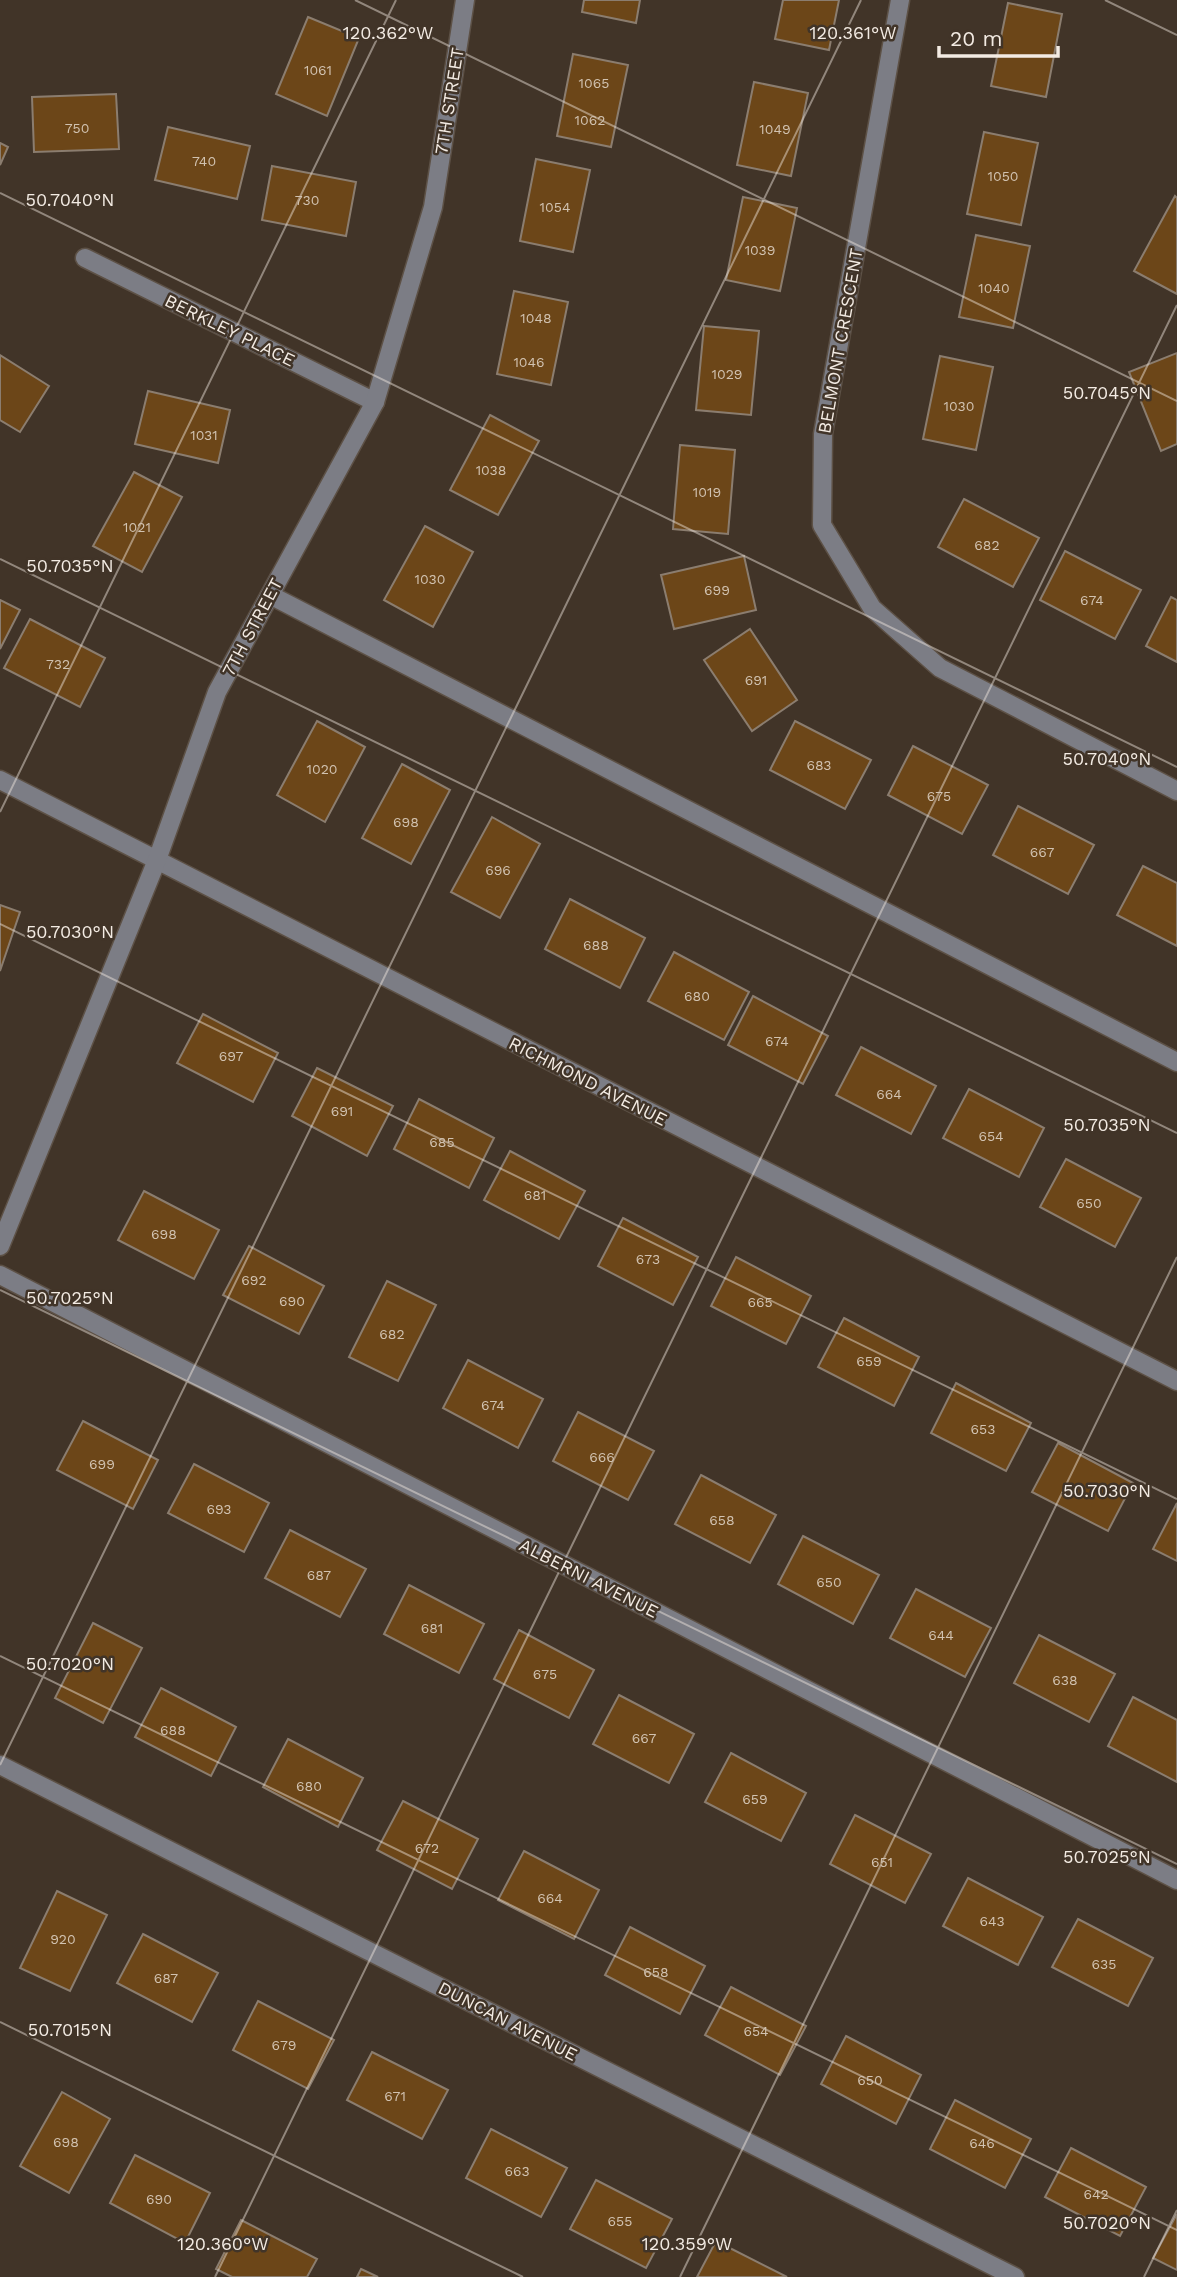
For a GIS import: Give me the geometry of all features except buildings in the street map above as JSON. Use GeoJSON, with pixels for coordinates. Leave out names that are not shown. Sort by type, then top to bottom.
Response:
{"type":"FeatureCollection","features":[{"type":"Feature","properties":{"kind":"street","name":"7TH STREET"},"geometry":{"type":"LineString","coordinates":[[0,1246],[157,860],[217,692],[375,402],[433,207],[465,0]]}},
{"type":"Feature","properties":{"kind":"street","name":"BELMONT CRESCENT"},"geometry":{"type":"LineString","coordinates":[[900,0],[823,434],[822,525],[872,608],[940,668],[1177,791]]}},
{"type":"Feature","properties":{"kind":"street","name":"BERKLEY PLACE"},"geometry":{"type":"LineString","coordinates":[[85,258],[375,402]]}},
{"type":"Feature","properties":{"kind":"street"},"geometry":{"type":"LineString","coordinates":[[270,595],[1177,1062]]}},
{"type":"Feature","properties":{"kind":"street","name":"RICHMOND AVENUE"},"geometry":{"type":"LineString","coordinates":[[0,780],[1177,1381]]}},
{"type":"Feature","properties":{"kind":"street","name":"ALBERNI AVENUE"},"geometry":{"type":"LineString","coordinates":[[0,1275],[1177,1880]]}},
{"type":"Feature","properties":{"kind":"street","name":"DUNCAN AVENUE"},"geometry":{"type":"LineString","coordinates":[[0,1765],[1015,2277]]}}]}
